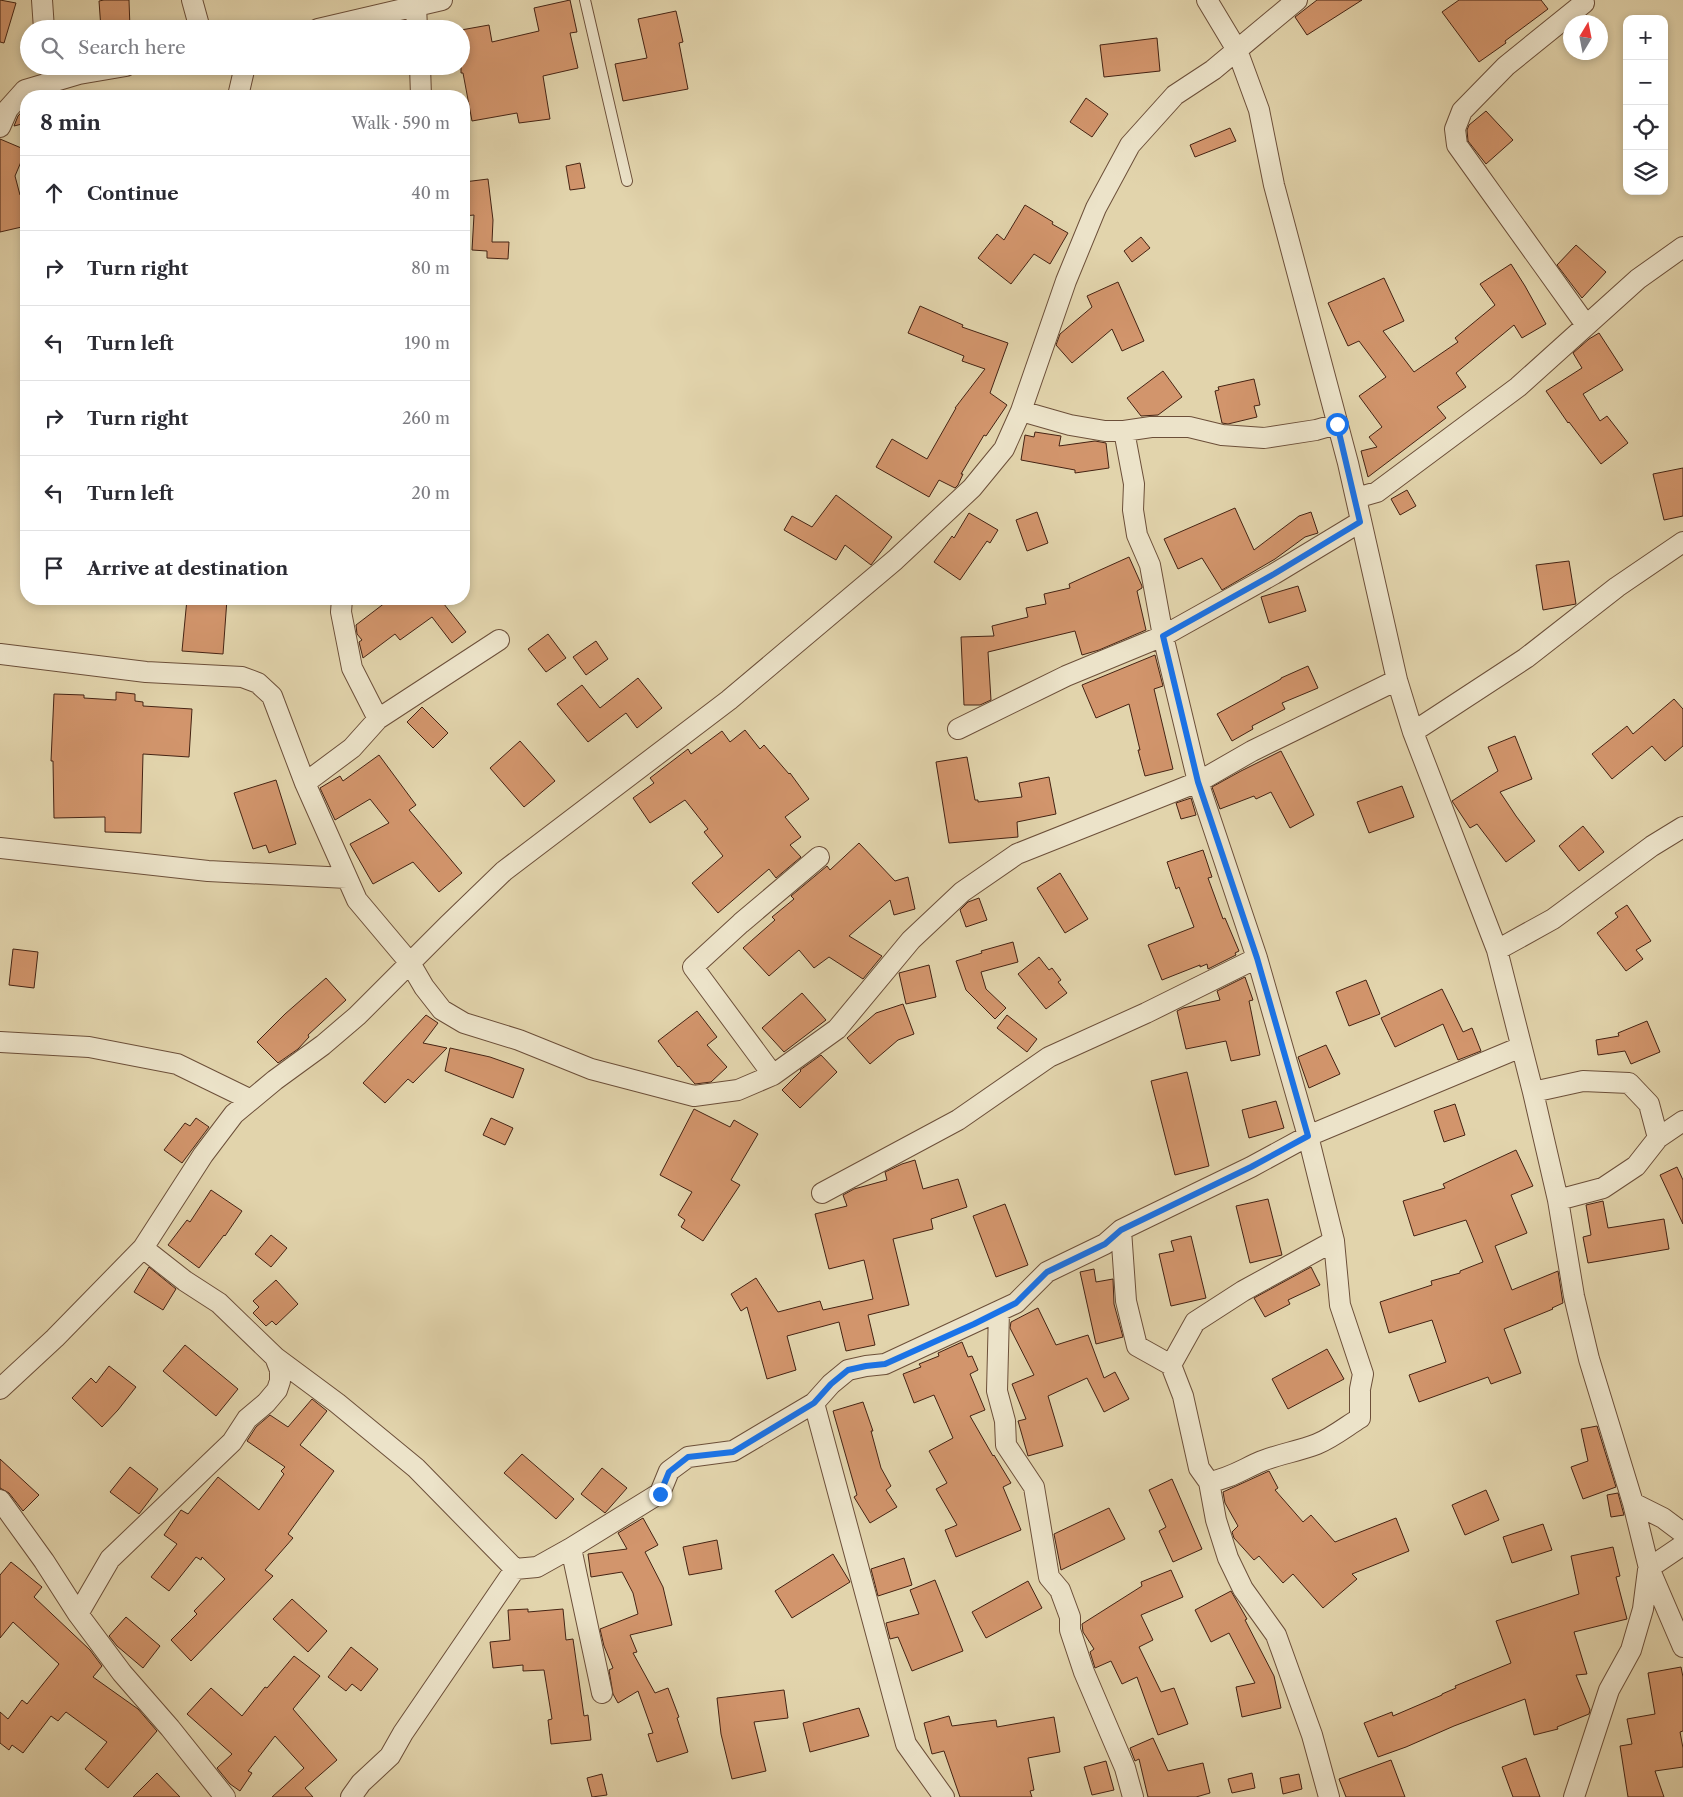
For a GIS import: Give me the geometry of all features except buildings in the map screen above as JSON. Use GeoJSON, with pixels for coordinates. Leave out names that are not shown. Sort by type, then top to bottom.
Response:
{"type":"FeatureCollection","features":[{"type":"Feature","properties":{"kind":"street"},"geometry":{"type":"LineString","coordinates":[[42,0],[43,20]]}},
{"type":"Feature","properties":{"kind":"street"},"geometry":{"type":"LineString","coordinates":[[192,0],[198,20]]}},
{"type":"Feature","properties":{"kind":"street"},"geometry":{"type":"LineString","coordinates":[[347,20],[392,6],[416,5],[442,0]]}},
{"type":"Feature","properties":{"kind":"street"},"geometry":{"type":"LineString","coordinates":[[1207,0],[1237,50],[1259,110],[1274,184],[1356,498],[1397,680],[1413,732],[1497,950],[1558,1200],[1574,1296],[1589,1359],[1633,1503],[1649,1568],[1683,1647]]}},
{"type":"Feature","properties":{"kind":"street"},"geometry":{"type":"LineString","coordinates":[[0,1389],[55,1338],[143,1248],[203,1154],[234,1114],[274,1080],[323,1045],[357,1016],[504,871],[729,700],[895,560],[972,488],[1004,449],[1021,411],[1069,272],[1096,208],[1130,145],[1175,95],[1213,70],[1297,0]]}},
{"type":"Feature","properties":{"kind":"street"},"geometry":{"type":"LineString","coordinates":[[1582,1],[1506,66],[1462,111],[1455,129],[1457,145],[1586,325]]}},
{"type":"Feature","properties":{"kind":"street"},"geometry":{"type":"LineString","coordinates":[[416,5],[417,20]]}},
{"type":"Feature","properties":{"kind":"street"},"geometry":{"type":"LineString","coordinates":[[25,90],[62,75]]}},
{"type":"Feature","properties":{"kind":"street"},"geometry":{"type":"LineString","coordinates":[[239,90],[243,75]]}},
{"type":"Feature","properties":{"kind":"street"},"geometry":{"type":"LineString","coordinates":[[420,75],[421,90]]}},
{"type":"Feature","properties":{"kind":"street"},"geometry":{"type":"LineString","coordinates":[[0,127],[8,109],[20,96]]}},
{"type":"Feature","properties":{"kind":"street"},"geometry":{"type":"LineString","coordinates":[[1356,498],[1377,492],[1518,387],[1638,279],[1683,247]]}},
{"type":"Feature","properties":{"kind":"street"},"geometry":{"type":"LineString","coordinates":[[1021,411],[1070,425],[1105,431],[1124,432],[1150,427],[1189,427],[1222,435],[1264,438],[1316,430],[1337,424]]}},
{"type":"Feature","properties":{"kind":"street"},"geometry":{"type":"LineString","coordinates":[[1124,432],[1134,484],[1133,510],[1137,535],[1150,565],[1163,636],[1198,782],[1257,958],[1308,1136],[1334,1241],[1340,1305],[1363,1374],[1360,1389],[1360,1418],[1319,1443],[1292,1452],[1281,1453],[1223,1480],[1209,1482]]}},
{"type":"Feature","properties":{"kind":"street"},"geometry":{"type":"LineString","coordinates":[[958,729],[1066,676],[1163,636],[1274,574],[1360,522]]}},
{"type":"Feature","properties":{"kind":"street"},"geometry":{"type":"LineString","coordinates":[[1413,732],[1526,658],[1617,587],[1683,542]]}},
{"type":"Feature","properties":{"kind":"street"},"geometry":{"type":"LineString","coordinates":[[342,605],[341,612],[352,668],[378,720]]}},
{"type":"Feature","properties":{"kind":"street"},"geometry":{"type":"LineString","coordinates":[[305,783],[352,748],[378,720],[500,640]]}},
{"type":"Feature","properties":{"kind":"street"},"geometry":{"type":"LineString","coordinates":[[0,654],[146,672],[242,677],[258,683],[272,696],[305,783],[357,900],[410,963],[424,987],[442,1010],[464,1024],[519,1040],[591,1069],[694,1096],[738,1090],[773,1075],[837,1029],[911,940],[962,892],[1017,854],[1198,782],[1252,751],[1397,680]]}},
{"type":"Feature","properties":{"kind":"street"},"geometry":{"type":"LineString","coordinates":[[1497,950],[1553,919],[1652,846],[1683,827]]}},
{"type":"Feature","properties":{"kind":"street"},"geometry":{"type":"LineString","coordinates":[[0,848],[208,871],[347,878]]}},
{"type":"Feature","properties":{"kind":"street"},"geometry":{"type":"LineString","coordinates":[[773,1075],[693,967],[741,922],[819,857]]}},
{"type":"Feature","properties":{"kind":"street"},"geometry":{"type":"LineString","coordinates":[[822,1192],[958,1120],[1049,1057],[1146,1013],[1257,958]]}},
{"type":"Feature","properties":{"kind":"street"},"geometry":{"type":"LineString","coordinates":[[0,1042],[89,1047],[177,1064],[251,1100]]}},
{"type":"Feature","properties":{"kind":"street"},"geometry":{"type":"LineString","coordinates":[[515,1570],[537,1568],[660,1494],[669,1472],[688,1457],[733,1452],[814,1403],[831,1384],[848,1370],[885,1364],[1016,1303],[1047,1272],[1105,1244],[1121,1230],[1251,1167],[1308,1136],[1521,1047]]}},
{"type":"Feature","properties":{"kind":"street"},"geometry":{"type":"LineString","coordinates":[[1533,1092],[1583,1081],[1629,1083],[1649,1104],[1658,1138]]}},
{"type":"Feature","properties":{"kind":"street"},"geometry":{"type":"LineString","coordinates":[[1558,1200],[1603,1188],[1636,1166],[1658,1138],[1683,1121]]}},
{"type":"Feature","properties":{"kind":"street"},"geometry":{"type":"LineString","coordinates":[[1121,1230],[1126,1301],[1137,1346],[1172,1366],[1183,1396],[1199,1468],[1209,1482],[1216,1520],[1228,1558],[1243,1589],[1276,1635],[1312,1735],[1329,1797]]}},
{"type":"Feature","properties":{"kind":"street"},"geometry":{"type":"LineString","coordinates":[[1172,1366],[1194,1322],[1242,1291],[1334,1241]]}},
{"type":"Feature","properties":{"kind":"street"},"geometry":{"type":"LineString","coordinates":[[143,1248],[185,1281],[219,1303],[275,1358],[337,1403],[416,1468],[515,1570]]}},
{"type":"Feature","properties":{"kind":"street"},"geometry":{"type":"LineString","coordinates":[[999,1311],[997,1391],[1005,1421],[1006,1445],[1034,1487],[1050,1577],[1060,1590],[1070,1617],[1070,1630],[1084,1672],[1125,1768],[1133,1797]]}},
{"type":"Feature","properties":{"kind":"street"},"geometry":{"type":"LineString","coordinates":[[78,1614],[110,1559],[232,1442],[247,1419],[266,1403],[277,1390],[280,1381],[280,1370],[275,1358]]}},
{"type":"Feature","properties":{"kind":"street"},"geometry":{"type":"LineString","coordinates":[[814,1403],[906,1744],[944,1797]]}},
{"type":"Feature","properties":{"kind":"street"},"geometry":{"type":"LineString","coordinates":[[0,1500],[44,1561],[78,1614],[122,1673],[170,1728],[225,1797]]}},
{"type":"Feature","properties":{"kind":"street"},"geometry":{"type":"LineString","coordinates":[[1633,1503],[1663,1518],[1683,1533]]}},
{"type":"Feature","properties":{"kind":"street"},"geometry":{"type":"LineString","coordinates":[[1574,1797],[1610,1690],[1631,1650],[1644,1609],[1649,1568],[1683,1545]]}},
{"type":"Feature","properties":{"kind":"street"},"geometry":{"type":"LineString","coordinates":[[571,1548],[602,1693]]}},
{"type":"Feature","properties":{"kind":"street"},"geometry":{"type":"LineString","coordinates":[[351,1797],[361,1783],[390,1756],[515,1570]]}},
{"type":"Feature","properties":{"kind":"lane"},"geometry":{"type":"LineString","coordinates":[[585,0],[627,181]]}},
{"type":"Feature","properties":{"kind":"route"},"geometry":{"type":"LineString","coordinates":[[660,1494],[669,1472],[688,1457],[733,1452],[814,1403],[831,1384],[848,1370],[885,1364],[1016,1303],[1047,1272],[1105,1244],[1121,1230],[1251,1167],[1308,1136],[1257,958],[1198,782],[1163,636],[1274,574],[1360,522],[1348,463],[1337,424]]}}]}
